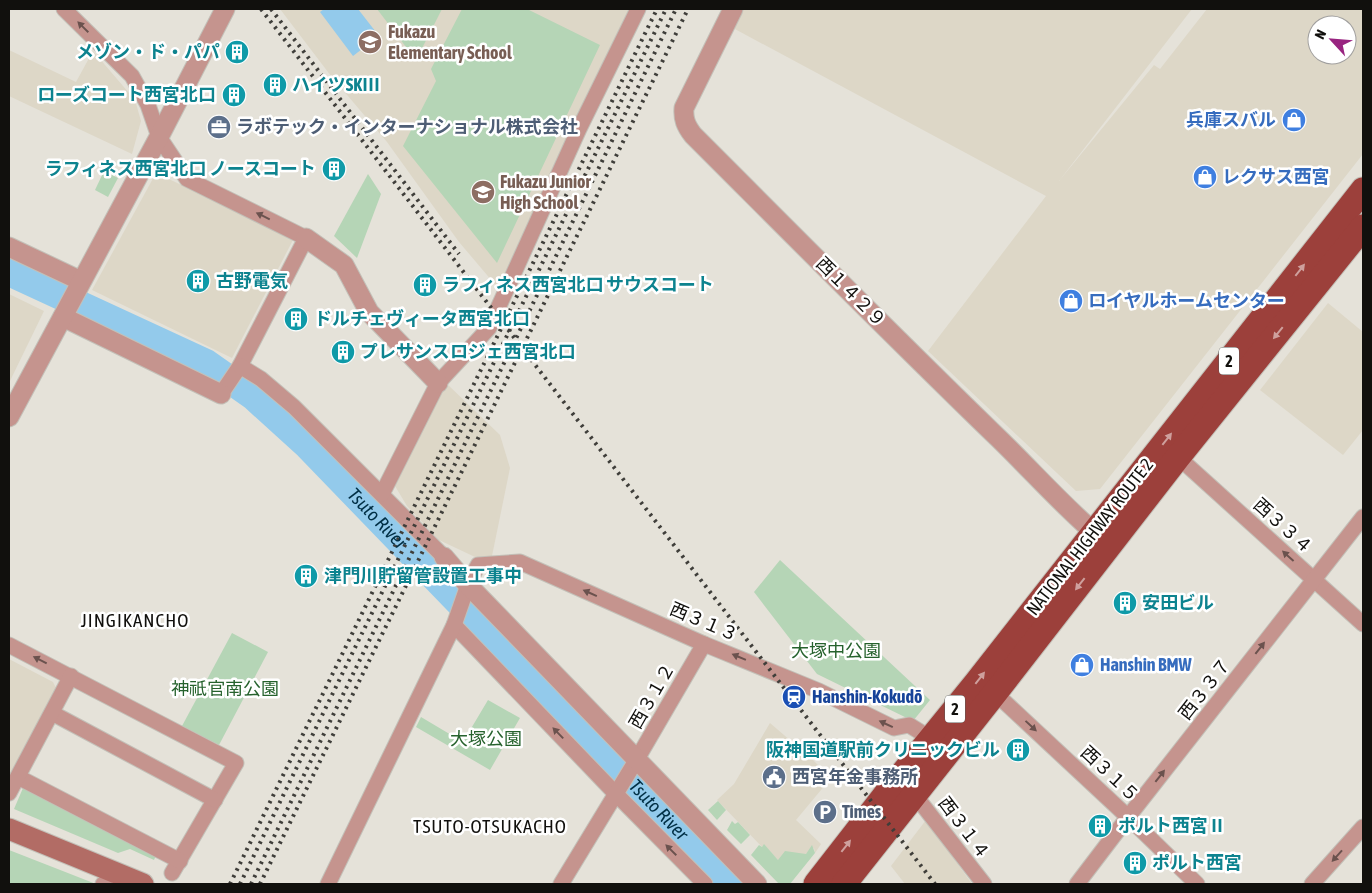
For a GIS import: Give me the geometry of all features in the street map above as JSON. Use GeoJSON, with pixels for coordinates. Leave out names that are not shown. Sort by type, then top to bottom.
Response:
{"type":"FeatureCollection","features":[{"type":"Feature","properties":{"kind":"highway","name":"NATIONAL HIGHWAY ROUTE 2"},"geometry":{"type":"LineString","coordinates":[[844,884],[995,693],[1102,539],[1363,190]]}},
{"type":"Feature","properties":{"kind":"highway","name":"NATIONAL HIGHWAY ROUTE 2"},"geometry":{"type":"LineString","coordinates":[[816,884],[930,738],[976,683],[1102,539],[1178,457],[1360,237]]}},
{"type":"Feature","properties":{"kind":"main road"},"geometry":{"type":"LineString","coordinates":[[9,829],[142,884]]}},
{"type":"Feature","properties":{"kind":"street"},"geometry":{"type":"LineString","coordinates":[[64,9],[132,76],[148,105],[159,137],[188,179],[306,238],[344,265],[369,312],[438,383]]}},
{"type":"Feature","properties":{"kind":"street"},"geometry":{"type":"LineString","coordinates":[[9,417],[159,137],[225,9]]}},
{"type":"Feature","properties":{"kind":"street"},"geometry":{"type":"LineString","coordinates":[[382,494],[438,383],[489,328],[579,129],[638,9]]}},
{"type":"Feature","properties":{"kind":"street","name":"西１４２９"},"geometry":{"type":"LineString","coordinates":[[733,9],[684,108],[687,127],[1102,539]]}},
{"type":"Feature","properties":{"kind":"street"},"geometry":{"type":"LineString","coordinates":[[65,312],[221,394],[240,366],[306,238]]}},
{"type":"Feature","properties":{"kind":"street"},"geometry":{"type":"LineString","coordinates":[[9,247],[78,286]]}},
{"type":"Feature","properties":{"kind":"street"},"geometry":{"type":"LineString","coordinates":[[240,366],[261,379],[294,407],[396,508],[444,557],[466,589],[634,763],[757,884]]}},
{"type":"Feature","properties":{"kind":"street","name":"西３３４"},"geometry":{"type":"LineString","coordinates":[[1178,457],[1363,624]]}},
{"type":"Feature","properties":{"kind":"street","name":"西３３７"},"geometry":{"type":"LineString","coordinates":[[1077,884],[1363,517]]}},
{"type":"Feature","properties":{"kind":"street","name":"西３１３"},"geometry":{"type":"LineString","coordinates":[[466,589],[478,565],[520,562],[704,644],[819,691],[894,728],[909,725],[930,738]]}},
{"type":"Feature","properties":{"kind":"street"},"geometry":{"type":"LineString","coordinates":[[328,884],[455,622],[466,589]]}},
{"type":"Feature","properties":{"kind":"street"},"geometry":{"type":"LineString","coordinates":[[455,622],[706,884]]}},
{"type":"Feature","properties":{"kind":"street"},"geometry":{"type":"LineString","coordinates":[[9,644],[236,763],[176,867],[18,777]]}},
{"type":"Feature","properties":{"kind":"street","name":"西３１２"},"geometry":{"type":"LineString","coordinates":[[561,884],[704,644]]}},
{"type":"Feature","properties":{"kind":"street"},"geometry":{"type":"LineString","coordinates":[[9,794],[71,676]]}},
{"type":"Feature","properties":{"kind":"street","name":"西３１５"},"geometry":{"type":"LineString","coordinates":[[995,693],[1197,884]]}},
{"type":"Feature","properties":{"kind":"street"},"geometry":{"type":"LineString","coordinates":[[52,713],[215,800]]}},
{"type":"Feature","properties":{"kind":"street","name":"西３１４"},"geometry":{"type":"LineString","coordinates":[[914,794],[984,884]]}},
{"type":"Feature","properties":{"kind":"street"},"geometry":{"type":"LineString","coordinates":[[1312,884],[1363,827]]}},
{"type":"Feature","properties":{"kind":"shaded area","name":"Fukazu Junior High School"},"geometry":{"type":"Polygon","coordinates":[[[280,9],[631,9],[498,288],[459,242],[387,142],[331,76],[280,9]]]}},
{"type":"Feature","properties":{"kind":"shaded area"},"geometry":{"type":"Polygon","coordinates":[[[743,9],[1192,9],[1059,181],[1154,65],[1160,69],[1207,9],[1363,9],[1363,154],[1100,489],[1076,491],[928,351],[1046,196],[733,28],[743,9]]]}},
{"type":"Feature","properties":{"kind":"shaded area"},"geometry":{"type":"Polygon","coordinates":[[[9,50],[76,82],[93,51],[135,100],[141,121],[132,154],[9,96],[9,50]]]}},
{"type":"Feature","properties":{"kind":"shaded area"},"geometry":{"type":"Polygon","coordinates":[[[156,173],[294,238],[232,358],[92,290],[156,173]]]}},
{"type":"Feature","properties":{"kind":"shaded area"},"geometry":{"type":"Polygon","coordinates":[[[9,294],[44,311],[9,383],[9,294]]]}},
{"type":"Feature","properties":{"kind":"shaded area"},"geometry":{"type":"Polygon","coordinates":[[[1328,303],[1363,332],[1363,430],[1343,455],[1260,390],[1328,303]]]}},
{"type":"Feature","properties":{"kind":"shaded area"},"geometry":{"type":"Polygon","coordinates":[[[446,383],[500,435],[510,468],[492,556],[475,557],[439,540],[407,506],[395,486],[446,383]]]}},
{"type":"Feature","properties":{"kind":"shaded area"},"geometry":{"type":"Polygon","coordinates":[[[9,659],[53,682],[57,690],[9,781],[9,659]]]}},
{"type":"Feature","properties":{"kind":"shaded area"},"geometry":{"type":"Polygon","coordinates":[[[770,723],[831,778],[796,820],[821,844],[815,853],[814,848],[806,854],[778,860],[764,845],[762,847],[717,800],[734,784],[770,723]]]}},
{"type":"Feature","properties":{"kind":"shaded area"},"geometry":{"type":"Polygon","coordinates":[[[926,820],[972,884],[905,884],[891,866],[926,820]]]}},
{"type":"Feature","properties":{"kind":"green space"},"geometry":{"type":"Polygon","coordinates":[[[377,9],[442,9],[416,60],[377,9]]]}},
{"type":"Feature","properties":{"kind":"green space","name":"Fukazu Junior High School"},"geometry":{"type":"Polygon","coordinates":[[[462,9],[527,9],[600,45],[497,263],[403,146],[436,81],[431,69],[462,9]]]}},
{"type":"Feature","properties":{"kind":"green space"},"geometry":{"type":"Polygon","coordinates":[[[104,171],[118,178],[108,197],[95,190],[104,171]]]}},
{"type":"Feature","properties":{"kind":"green space"},"geometry":{"type":"Polygon","coordinates":[[[368,174],[381,194],[357,258],[334,236],[368,174]]]}},
{"type":"Feature","properties":{"kind":"green space","name":"大塚中公園"},"geometry":{"type":"Polygon","coordinates":[[[780,560],[930,700],[913,721],[817,674],[754,592],[780,560]]]}},
{"type":"Feature","properties":{"kind":"green space","name":"神祇官南公園"},"geometry":{"type":"Polygon","coordinates":[[[232,633],[268,652],[219,745],[182,726],[232,633]]]}},
{"type":"Feature","properties":{"kind":"green space","name":"大塚公園"},"geometry":{"type":"Polygon","coordinates":[[[488,700],[520,718],[490,770],[416,727],[421,717],[463,742],[488,700]]]}},
{"type":"Feature","properties":{"kind":"green space"},"geometry":{"type":"Polygon","coordinates":[[[23,788],[157,853],[154,860],[130,849],[118,853],[14,809],[23,788]]]}},
{"type":"Feature","properties":{"kind":"green space"},"geometry":{"type":"Polygon","coordinates":[[[718,801],[726,810],[717,820],[708,810],[718,801]]]}},
{"type":"Feature","properties":{"kind":"green space"},"geometry":{"type":"Polygon","coordinates":[[[732,821],[735,824],[738,822],[750,835],[741,844],[727,830],[732,821]]]}},
{"type":"Feature","properties":{"kind":"green space"},"geometry":{"type":"Polygon","coordinates":[[[764,844],[778,860],[785,851],[806,854],[812,845],[815,853],[790,884],[779,884],[751,855],[759,845],[762,847],[764,844]]]}},
{"type":"Feature","properties":{"kind":"green space"},"geometry":{"type":"Polygon","coordinates":[[[9,850],[96,884],[9,884],[9,850]]]}},
{"type":"Feature","properties":{"kind":"water"},"geometry":{"type":"Polygon","coordinates":[[[324,9],[358,9],[379,36],[353,56],[320,12],[324,9]]]}},
{"type":"Feature","properties":{"kind":"waterway","name":"Tsuto River"},"geometry":{"type":"LineString","coordinates":[[9,272],[206,363],[253,396],[308,446],[731,884]]}},
{"type":"Feature","properties":{"kind":"railway"},"geometry":{"type":"LineString","coordinates":[[261,9],[935,884]]}},
{"type":"Feature","properties":{"kind":"railway"},"geometry":{"type":"LineString","coordinates":[[271,9],[459,254]]}},
{"type":"Feature","properties":{"kind":"railway"},"geometry":{"type":"LineString","coordinates":[[230,884],[657,9]]}},
{"type":"Feature","properties":{"kind":"railway"},"geometry":{"type":"LineString","coordinates":[[240,884],[666,9]]}},
{"type":"Feature","properties":{"kind":"railway"},"geometry":{"type":"LineString","coordinates":[[251,884],[676,9]]}},
{"type":"Feature","properties":{"kind":"railway"},"geometry":{"type":"LineString","coordinates":[[260,884],[688,9]]}},
{"type":"Feature","properties":{"kind":"place","name":"Fukazu Elementary School"},"geometry":{"type":"Point","coordinates":[370,42]}},
{"type":"Feature","properties":{"kind":"place","name":"メゾン・ド・パパ"},"geometry":{"type":"Point","coordinates":[237,52]}},
{"type":"Feature","properties":{"kind":"place","name":"ハイツSKⅢ"},"geometry":{"type":"Point","coordinates":[275,85]}},
{"type":"Feature","properties":{"kind":"place","name":"ローズコート西宮北口"},"geometry":{"type":"Point","coordinates":[234,95]}},
{"type":"Feature","properties":{"kind":"place","name":"兵庫スバル"},"geometry":{"type":"Point","coordinates":[1294,120]}},
{"type":"Feature","properties":{"kind":"place","name":"ラボテック・インターナショナル株式会社"},"geometry":{"type":"Point","coordinates":[219,127]}},
{"type":"Feature","properties":{"kind":"place","name":"ラフィネス西宮北口 ノースコート"},"geometry":{"type":"Point","coordinates":[334,169]}},
{"type":"Feature","properties":{"kind":"place","name":"レクサス西宮"},"geometry":{"type":"Point","coordinates":[1205,177]}},
{"type":"Feature","properties":{"kind":"place","name":"Fukazu Junior High School"},"geometry":{"type":"Point","coordinates":[483,192]}},
{"type":"Feature","properties":{"kind":"place","name":"古野電気"},"geometry":{"type":"Point","coordinates":[198,281]}},
{"type":"Feature","properties":{"kind":"place","name":"ラフィネス西宮北口 サウスコート"},"geometry":{"type":"Point","coordinates":[425,285]}},
{"type":"Feature","properties":{"kind":"place","name":"ロイヤルホームセンター"},"geometry":{"type":"Point","coordinates":[1071,301]}},
{"type":"Feature","properties":{"kind":"place","name":"ドルチェヴィータ西宮北口"},"geometry":{"type":"Point","coordinates":[296,319]}},
{"type":"Feature","properties":{"kind":"place","name":"プレサンスロジェ西宮北口"},"geometry":{"type":"Point","coordinates":[343,352]}},
{"type":"Feature","properties":{"kind":"place","name":"津門川貯留管設置工事中"},"geometry":{"type":"Point","coordinates":[306,576]}},
{"type":"Feature","properties":{"kind":"place","name":"安田ビル"},"geometry":{"type":"Point","coordinates":[1125,603]}},
{"type":"Feature","properties":{"kind":"place","name":"Hanshin BMW"},"geometry":{"type":"Point","coordinates":[1082,665]}},
{"type":"Feature","properties":{"kind":"place","name":"Hanshin-Kokudō"},"geometry":{"type":"Point","coordinates":[794,697]}},
{"type":"Feature","properties":{"kind":"place","name":"阪神国道駅前クリニックビル"},"geometry":{"type":"Point","coordinates":[1018,750]}},
{"type":"Feature","properties":{"kind":"place","name":"西宮年金事務所"},"geometry":{"type":"Point","coordinates":[774,777]}},
{"type":"Feature","properties":{"kind":"place","name":"Times"},"geometry":{"type":"Point","coordinates":[825,812]}},
{"type":"Feature","properties":{"kind":"place","name":"ポルト西宮Ⅱ"},"geometry":{"type":"Point","coordinates":[1100,826]}},
{"type":"Feature","properties":{"kind":"place","name":"ポルト西宮"},"geometry":{"type":"Point","coordinates":[1135,863]}},
{"type":"Feature","properties":{"kind":"district","name":"JINGIKANCHO"},"geometry":{"type":"Point","coordinates":[135,620]}},
{"type":"Feature","properties":{"kind":"district","name":"TSUTO-OTSUKACHO"},"geometry":{"type":"Point","coordinates":[490,826]}}]}
